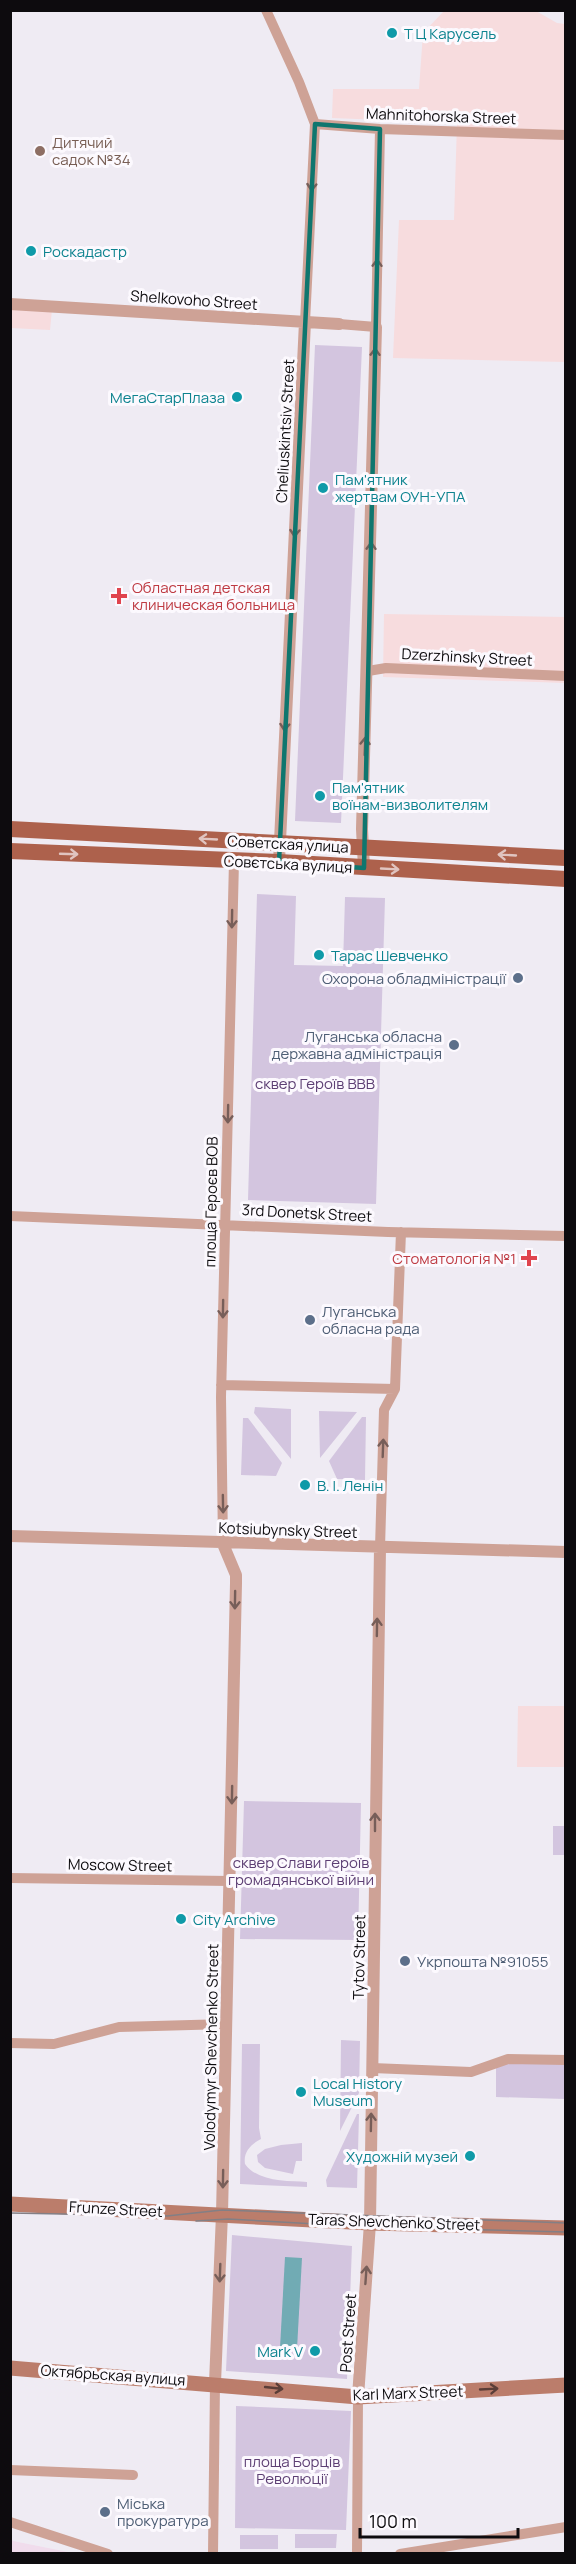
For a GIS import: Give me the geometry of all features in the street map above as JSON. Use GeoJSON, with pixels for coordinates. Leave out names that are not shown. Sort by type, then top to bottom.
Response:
{"type":"FeatureCollection","features":[{"type":"Feature","properties":{"kind":"main road","name":"Советская улица"},"geometry":{"type":"LineString","coordinates":[[10,829],[566,858]]}},
{"type":"Feature","properties":{"kind":"main road","name":"Совєтська вулиця"},"geometry":{"type":"LineString","coordinates":[[10,851],[279,862],[566,879]]}},
{"type":"Feature","properties":{"kind":"main road","name":"Frunze Street"},"geometry":{"type":"LineString","coordinates":[[10,2204],[222,2214]]}},
{"type":"Feature","properties":{"kind":"main road","name":"Taras Shevchenko Street"},"geometry":{"type":"LineString","coordinates":[[222,2214],[370,2223],[566,2228]]}},
{"type":"Feature","properties":{"kind":"main road","name":"Октябрьская вулиця"},"geometry":{"type":"LineString","coordinates":[[10,2368],[216,2383]]}},
{"type":"Feature","properties":{"kind":"main road","name":"Karl Marx Street"},"geometry":{"type":"LineString","coordinates":[[216,2383],[358,2397],[566,2385]]}},
{"type":"Feature","properties":{"kind":"street","name":"Cheliuskintsiv Street"},"geometry":{"type":"LineString","coordinates":[[267,10],[315,124],[279,862]]}},
{"type":"Feature","properties":{"kind":"street","name":"Mahnitohorska Street"},"geometry":{"type":"LineString","coordinates":[[315,124],[380,129],[566,135]]}},
{"type":"Feature","properties":{"kind":"street"},"geometry":{"type":"LineString","coordinates":[[364,868],[380,129]]}},
{"type":"Feature","properties":{"kind":"street","name":"Shelkovoho Street"},"geometry":{"type":"LineString","coordinates":[[10,304],[376,327]]}},
{"type":"Feature","properties":{"kind":"street","name":"Dzerzhinsky Street"},"geometry":{"type":"LineString","coordinates":[[368,671],[386,668],[566,676]]}},
{"type":"Feature","properties":{"kind":"street","name":"площа Героєв ВОВ"},"geometry":{"type":"LineString","coordinates":[[223,1544],[221,1385],[234,861]]}},
{"type":"Feature","properties":{"kind":"street","name":"3rd Donetsk Street"},"geometry":{"type":"LineString","coordinates":[[10,1216],[401,1232],[566,1236]]}},
{"type":"Feature","properties":{"kind":"street"},"geometry":{"type":"LineString","coordinates":[[380,1548],[384,1410],[395,1389],[401,1232]]}},
{"type":"Feature","properties":{"kind":"street"},"geometry":{"type":"LineString","coordinates":[[221,1385],[395,1389]]}},
{"type":"Feature","properties":{"kind":"street","name":"Kotsiubynsky Street"},"geometry":{"type":"LineString","coordinates":[[10,1536],[223,1544],[566,1552]]}},
{"type":"Feature","properties":{"kind":"street","name":"Volodymyr Shevchenko Street"},"geometry":{"type":"LineString","coordinates":[[213,2553],[236,1575],[223,1544]]}},
{"type":"Feature","properties":{"kind":"street","name":"Tytov Street"},"geometry":{"type":"LineString","coordinates":[[370,2223],[380,1548]]}},
{"type":"Feature","properties":{"kind":"street","name":"Moscow Street"},"geometry":{"type":"LineString","coordinates":[[10,1878],[230,1881]]}},
{"type":"Feature","properties":{"kind":"street"},"geometry":{"type":"LineString","coordinates":[[10,2043],[54,2044],[118,2027],[226,2024]]}},
{"type":"Feature","properties":{"kind":"street"},"geometry":{"type":"LineString","coordinates":[[372,2068],[471,2072],[508,2060],[566,2060]]}},
{"type":"Feature","properties":{"kind":"street","name":"Post Street"},"geometry":{"type":"LineString","coordinates":[[357,2553],[358,2397],[370,2223]]}},
{"type":"Feature","properties":{"kind":"street"},"geometry":{"type":"LineString","coordinates":[[10,2470],[133,2475]]}},
{"type":"Feature","properties":{"kind":"street"},"geometry":{"type":"LineString","coordinates":[[10,2522],[108,2553]]}},
{"type":"Feature","properties":{"kind":"street"},"geometry":{"type":"LineString","coordinates":[[400,2553],[566,2527]]}},
{"type":"Feature","properties":{"kind":"highlighted area"},"geometry":{"type":"Polygon","coordinates":[[[315,124],[380,129],[364,868],[279,862],[315,124]]]}},
{"type":"Feature","properties":{"kind":"shaded area"},"geometry":{"type":"Polygon","coordinates":[[[444,11],[536,11],[557,23],[565,24],[565,362],[393,358],[399,220],[454,220],[457,123],[332,118],[333,89],[419,89],[423,33],[444,11]]]}},
{"type":"Feature","properties":{"kind":"shaded area"},"geometry":{"type":"Polygon","coordinates":[[[10,307],[52,309],[50,330],[11,328],[10,307]]]}},
{"type":"Feature","properties":{"kind":"shaded area"},"geometry":{"type":"Polygon","coordinates":[[[384,614],[565,617],[565,683],[383,677],[384,614]]]}},
{"type":"Feature","properties":{"kind":"shaded area"},"geometry":{"type":"Polygon","coordinates":[[[518,1706],[565,1706],[565,1767],[517,1767],[518,1706]]]}},
{"type":"Feature","properties":{"kind":"shaded area"},"geometry":{"type":"Polygon","coordinates":[[[11,2538],[13,2541],[73,2553],[11,2553],[11,2538]]]}},
{"type":"Feature","properties":{"kind":"green space"},"geometry":{"type":"Polygon","coordinates":[[[315,345],[362,347],[341,823],[295,821],[315,345]]]}},
{"type":"Feature","properties":{"kind":"green space","name":"сквер Героїв ВВВ"},"geometry":{"type":"Polygon","coordinates":[[[257,894],[296,896],[294,965],[343,966],[345,897],[385,898],[376,1204],[248,1200],[257,894]]]}},
{"type":"Feature","properties":{"kind":"green space"},"geometry":{"type":"Polygon","coordinates":[[[255,1407],[291,1409],[291,1459],[254,1413],[255,1407]]]}},
{"type":"Feature","properties":{"kind":"green space"},"geometry":{"type":"Polygon","coordinates":[[[319,1411],[357,1412],[320,1458],[319,1411]]]}},
{"type":"Feature","properties":{"kind":"green space"},"geometry":{"type":"Polygon","coordinates":[[[362,1417],[366,1417],[365,1480],[337,1479],[329,1461],[362,1417]]]}},
{"type":"Feature","properties":{"kind":"green space"},"geometry":{"type":"Polygon","coordinates":[[[243,1418],[248,1418],[282,1463],[276,1476],[241,1475],[243,1418]]]}},
{"type":"Feature","properties":{"kind":"green space","name":"сквер Слави героїв громадянської війни"},"geometry":{"type":"Polygon","coordinates":[[[244,1801],[361,1803],[358,1940],[240,1939],[244,1801]]]}},
{"type":"Feature","properties":{"kind":"green space"},"geometry":{"type":"Polygon","coordinates":[[[553,1826],[565,1826],[565,1855],[553,1855],[553,1826]]]}},
{"type":"Feature","properties":{"kind":"green space"},"geometry":{"type":"Polygon","coordinates":[[[341,2040],[360,2041],[359,2093],[340,2131],[341,2040]]]}},
{"type":"Feature","properties":{"kind":"green space"},"geometry":{"type":"Polygon","coordinates":[[[242,2044],[260,2044],[259,2128],[261,2139],[248,2149],[245,2164],[257,2174],[265,2177],[282,2181],[307,2182],[307,2187],[240,2184],[242,2044]]]}},
{"type":"Feature","properties":{"kind":"green space"},"geometry":{"type":"Polygon","coordinates":[[[496,2062],[565,2064],[565,2099],[496,2097],[496,2062]]]}},
{"type":"Feature","properties":{"kind":"green space"},"geometry":{"type":"Polygon","coordinates":[[[359,2114],[357,2188],[327,2187],[326,2180],[359,2114]]]}},
{"type":"Feature","properties":{"kind":"green space"},"geometry":{"type":"Polygon","coordinates":[[[302,2143],[302,2161],[296,2161],[293,2174],[265,2168],[258,2162],[257,2155],[265,2149],[302,2143]]]}},
{"type":"Feature","properties":{"kind":"green space"},"geometry":{"type":"Polygon","coordinates":[[[232,2235],[352,2246],[347,2379],[226,2371],[232,2235]]]}},
{"type":"Feature","properties":{"kind":"green space","name":"площа Борців Революції"},"geometry":{"type":"Polygon","coordinates":[[[236,2406],[351,2411],[346,2530],[235,2528],[236,2406]]]}},
{"type":"Feature","properties":{"kind":"green space"},"geometry":{"type":"Polygon","coordinates":[[[295,2534],[337,2534],[336,2548],[295,2548],[295,2534]]]}},
{"type":"Feature","properties":{"kind":"green space"},"geometry":{"type":"Polygon","coordinates":[[[240,2535],[278,2535],[278,2549],[240,2549],[240,2535]]]}},
{"type":"Feature","properties":{"kind":"water"},"geometry":{"type":"Polygon","coordinates":[[[285,2257],[302,2258],[297,2349],[280,2348],[285,2257]]]}},
{"type":"Feature","properties":{"kind":"tram line"},"geometry":{"type":"LineString","coordinates":[[10,2213],[167,2216],[222,2210],[566,2223]]}},
{"type":"Feature","properties":{"kind":"tram line"},"geometry":{"type":"LineString","coordinates":[[196,2221],[228,2219],[369,2227],[566,2232]]}},
{"type":"Feature","properties":{"kind":"place","name":"Т Ц Карусель"},"geometry":{"type":"Point","coordinates":[392,33]}},
{"type":"Feature","properties":{"kind":"place","name":"Дитячий садок №34"},"geometry":{"type":"Point","coordinates":[40,151]}},
{"type":"Feature","properties":{"kind":"place","name":"Роскадастр"},"geometry":{"type":"Point","coordinates":[31,251]}},
{"type":"Feature","properties":{"kind":"place","name":"МегаСтарПлаза"},"geometry":{"type":"Point","coordinates":[237,397]}},
{"type":"Feature","properties":{"kind":"place","name":"Пам'ятник жертвам ОУН-УПА"},"geometry":{"type":"Point","coordinates":[323,488]}},
{"type":"Feature","properties":{"kind":"place","name":"Областная детская клиническая больница"},"geometry":{"type":"Point","coordinates":[119,596]}},
{"type":"Feature","properties":{"kind":"place","name":"Пам'ятник воїнам-визволителям"},"geometry":{"type":"Point","coordinates":[320,796]}},
{"type":"Feature","properties":{"kind":"place","name":"Тарас Шевченко"},"geometry":{"type":"Point","coordinates":[319,955]}},
{"type":"Feature","properties":{"kind":"place","name":"Охорона обладміністрації"},"geometry":{"type":"Point","coordinates":[518,978]}},
{"type":"Feature","properties":{"kind":"place","name":"Луганська обласна державна адміністрація"},"geometry":{"type":"Point","coordinates":[454,1045]}},
{"type":"Feature","properties":{"kind":"place","name":"Стоматологія №1"},"geometry":{"type":"Point","coordinates":[529,1258]}},
{"type":"Feature","properties":{"kind":"place","name":"Луганська обласна рада"},"geometry":{"type":"Point","coordinates":[310,1320]}},
{"type":"Feature","properties":{"kind":"place","name":"В. І. Ленін"},"geometry":{"type":"Point","coordinates":[305,1485]}},
{"type":"Feature","properties":{"kind":"place","name":"City Archive"},"geometry":{"type":"Point","coordinates":[181,1919]}},
{"type":"Feature","properties":{"kind":"place","name":"Укрпошта №91055"},"geometry":{"type":"Point","coordinates":[405,1961]}},
{"type":"Feature","properties":{"kind":"place","name":"Local History Museum"},"geometry":{"type":"Point","coordinates":[301,2092]}},
{"type":"Feature","properties":{"kind":"place","name":"Художній музей"},"geometry":{"type":"Point","coordinates":[470,2156]}},
{"type":"Feature","properties":{"kind":"place","name":"Mark V"},"geometry":{"type":"Point","coordinates":[315,2351]}},
{"type":"Feature","properties":{"kind":"place","name":"Міська прокуратура"},"geometry":{"type":"Point","coordinates":[105,2512]}}]}
